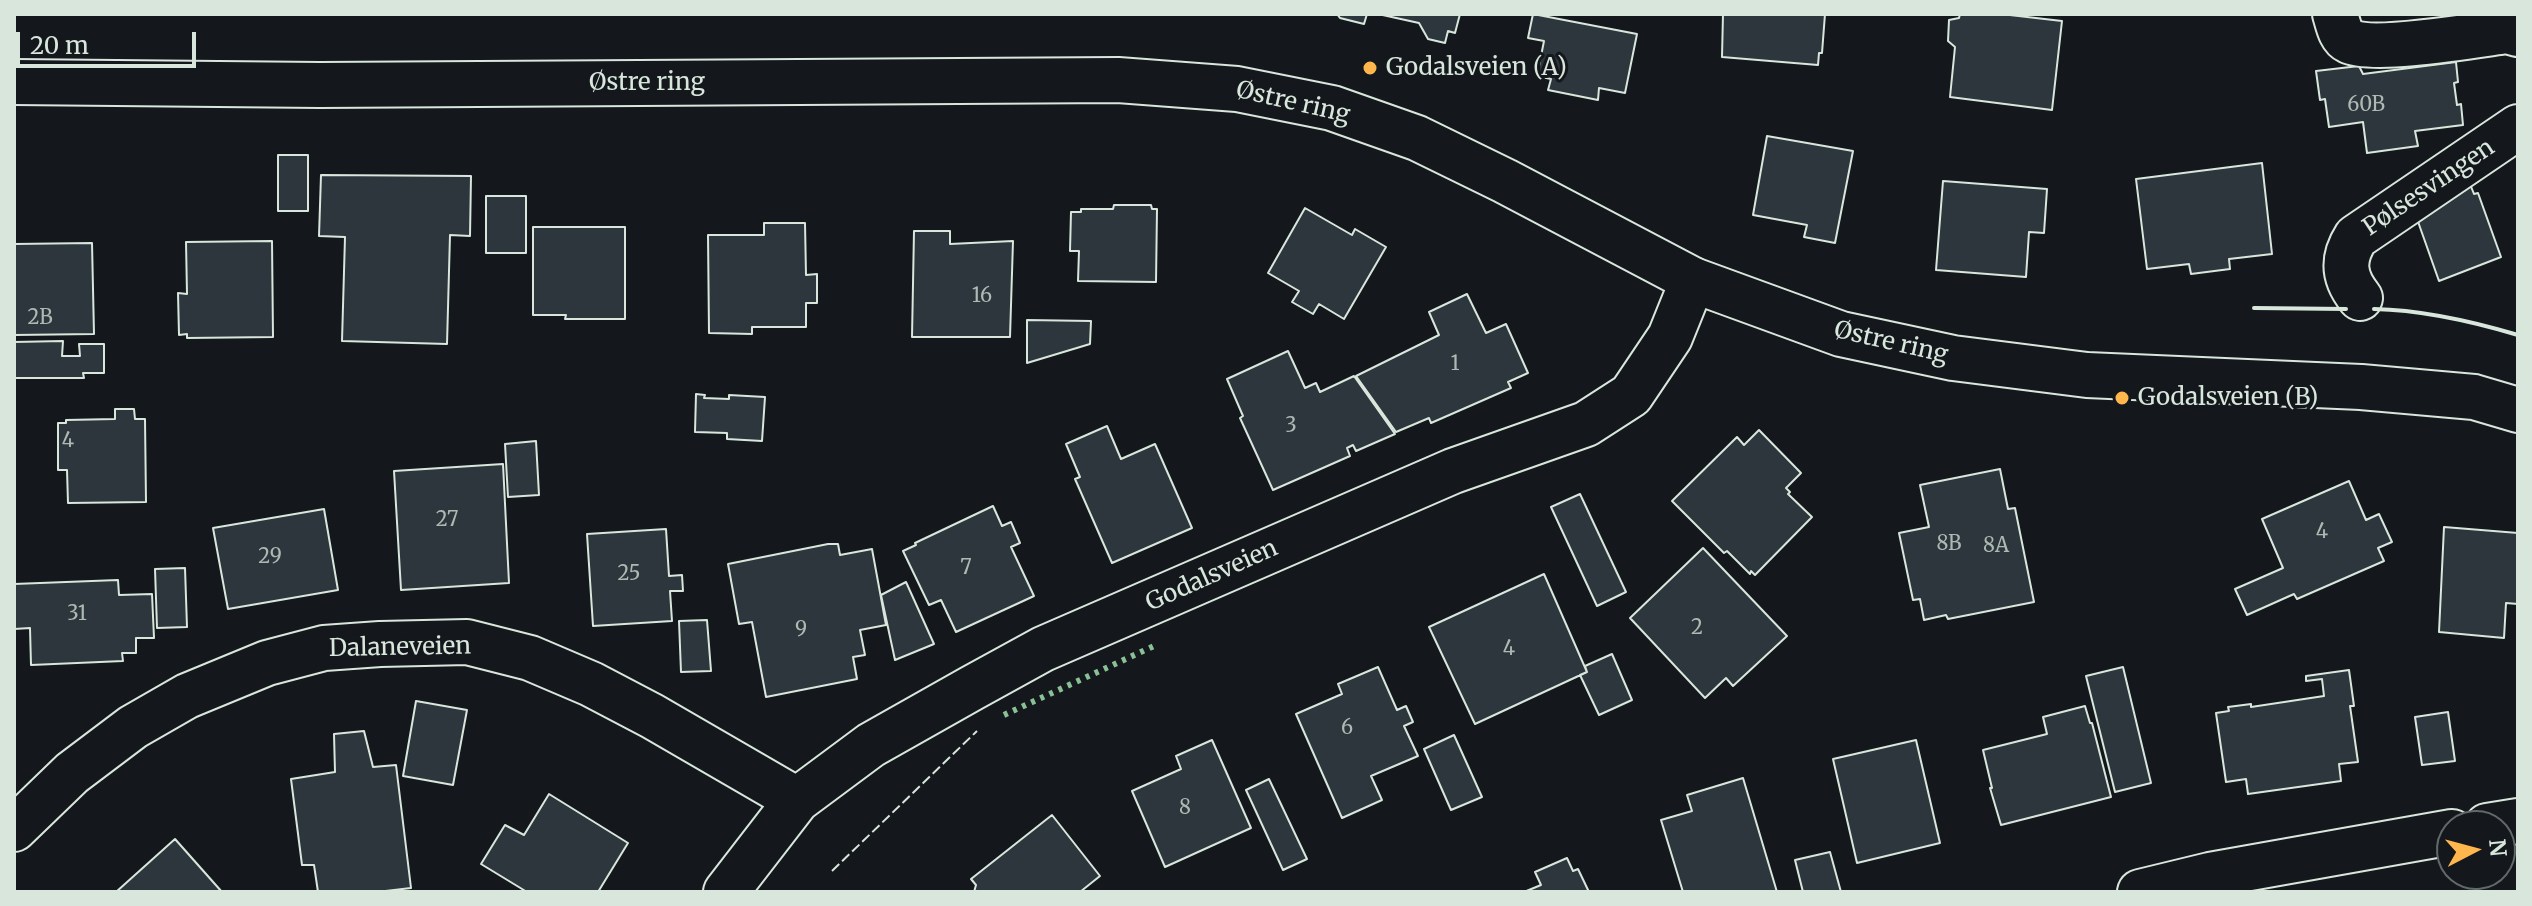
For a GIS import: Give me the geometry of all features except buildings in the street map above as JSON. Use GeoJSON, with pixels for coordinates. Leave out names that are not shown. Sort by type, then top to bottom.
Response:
{"type":"FeatureCollection","features":[{"type":"Feature","properties":{"kind":"street"},"geometry":{"type":"LineString","coordinates":[[2335,14],[2343,36],[2349,42],[2368,45],[2432,41],[2507,31],[2518,34]]}},
{"type":"Feature","properties":{"kind":"street","name":"Østre ring"},"geometry":{"type":"LineString","coordinates":[[14,82],[336,85],[1118,80],[1237,89],[1332,108],[1417,138],[1693,280],[1841,334],[1953,358],[2087,375],[2403,390],[2474,397],[2518,410]]}},
{"type":"Feature","properties":{"kind":"street","name":"Pølsesvingen"},"geometry":{"type":"LineString","coordinates":[[2360,298],[2351,287],[2345,267],[2346,252],[2356,237],[2518,127]]}},
{"type":"Feature","properties":{"kind":"street","name":"Godalsveien"},"geometry":{"type":"LineString","coordinates":[[726,892],[797,800],[871,745],[1043,649],[1453,471],[1586,424],[1631,395],[1670,337],[1693,280]]}},
{"type":"Feature","properties":{"kind":"street","name":"Dalaneveien"},"geometry":{"type":"LineString","coordinates":[[15,825],[72,773],[133,727],[187,696],[267,663],[324,648],[380,644],[467,642],[530,658],[627,703],[797,800]]}},
{"type":"Feature","properties":{"kind":"street"},"geometry":{"type":"LineString","coordinates":[[2140,892],[2210,875],[2436,835]]}},
{"type":"Feature","properties":{"kind":"hedge"},"geometry":{"type":"LineString","coordinates":[[1004,715],[1154,646]]}},
{"type":"Feature","properties":{"kind":"fence"},"geometry":{"type":"LineString","coordinates":[[832,871],[977,731]]}},
{"type":"Feature","properties":{"kind":"wall"},"geometry":{"type":"LineString","coordinates":[[2254,308],[2346,309]]}},
{"type":"Feature","properties":{"kind":"wall"},"geometry":{"type":"LineString","coordinates":[[2374,309],[2447,317],[2518,335]]}},
{"type":"Feature","properties":{"kind":"place","name":"Godalsveien (A)"},"geometry":{"type":"Point","coordinates":[1370,68]}},
{"type":"Feature","properties":{"kind":"place","name":"Godalsveien (B)"},"geometry":{"type":"Point","coordinates":[2122,398]}}]}
